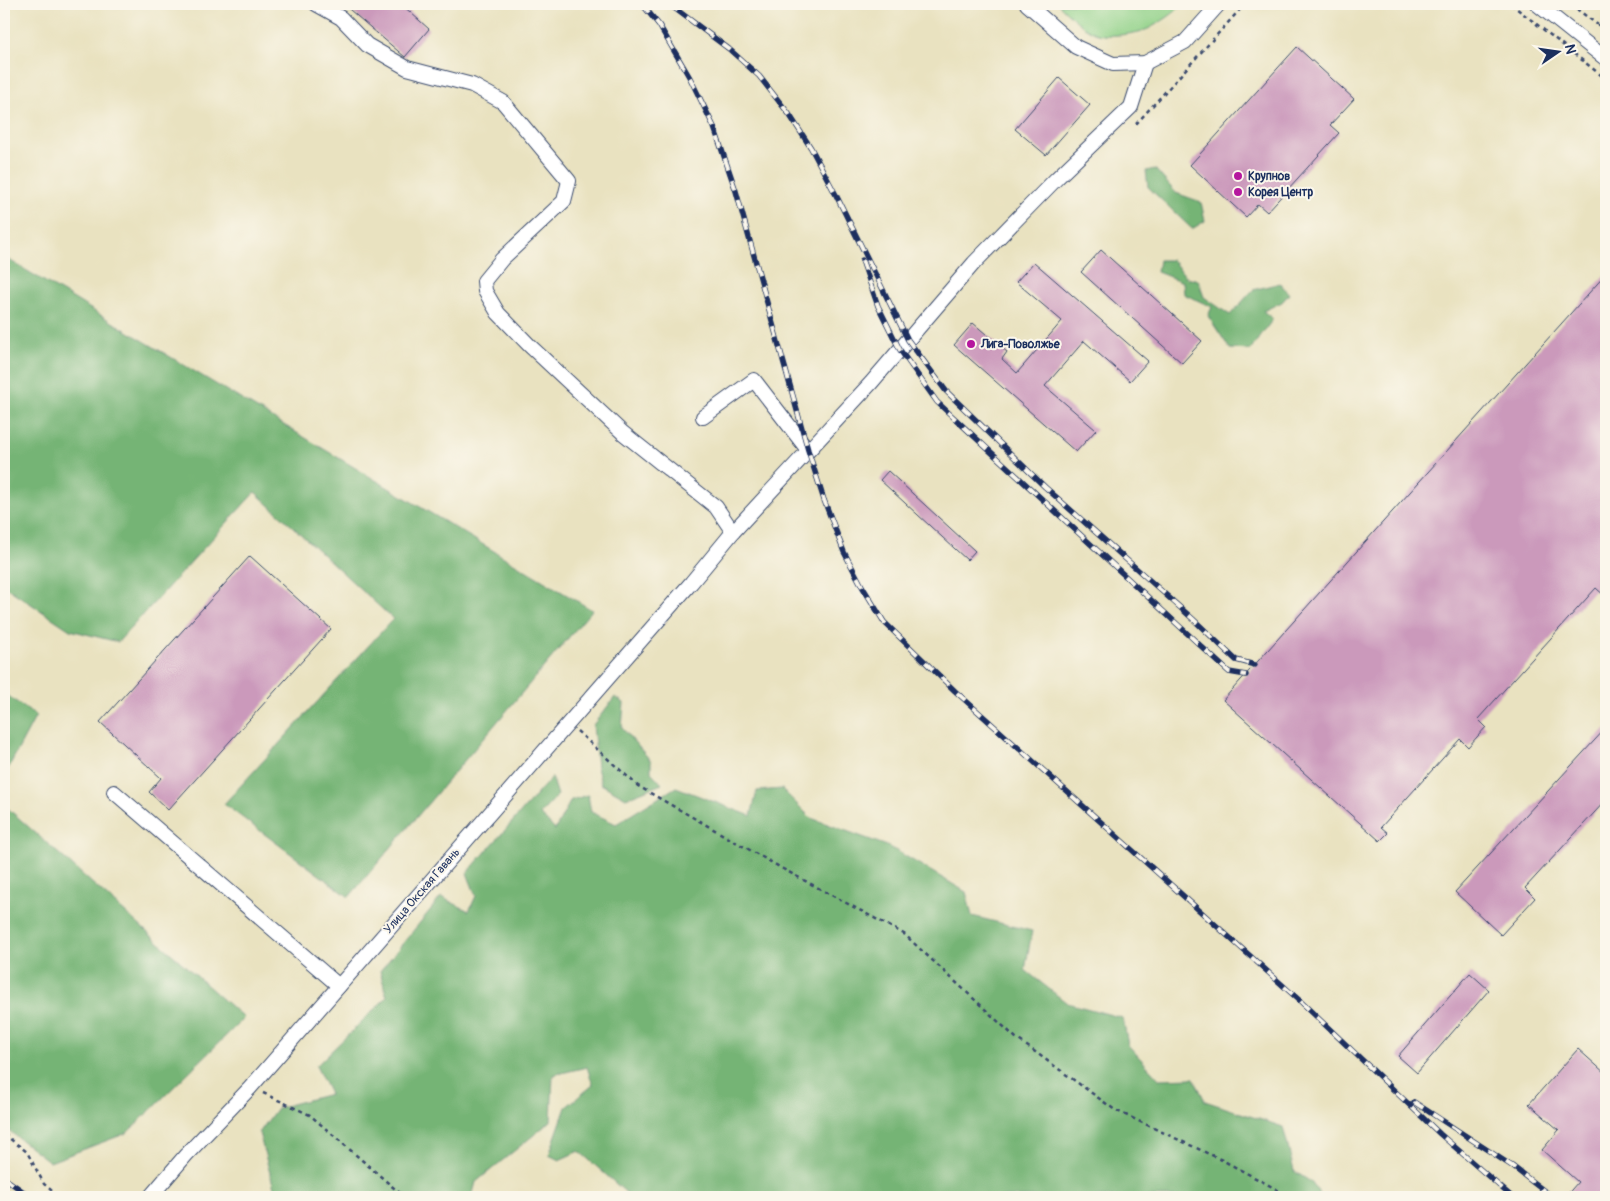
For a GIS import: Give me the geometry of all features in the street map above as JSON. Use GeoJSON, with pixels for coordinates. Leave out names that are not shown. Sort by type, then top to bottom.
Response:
{"type":"FeatureCollection","features":[{"type":"Feature","properties":{"kind":"street"},"geometry":{"type":"LineString","coordinates":[[316,4],[341,18],[367,45],[408,68],[472,85],[503,102],[559,167],[569,181],[564,201],[502,259],[484,281],[485,290],[498,313],[530,346],[623,433],[716,507],[733,532]]}},
{"type":"Feature","properties":{"kind":"street"},"geometry":{"type":"LineString","coordinates":[[1028,4],[1076,47],[1113,64],[1144,63],[1185,42],[1219,4]]}},
{"type":"Feature","properties":{"kind":"street"},"geometry":{"type":"LineString","coordinates":[[1537,4],[1606,59]]}},
{"type":"Feature","properties":{"kind":"street","name":"Улица Окская Гавань"},"geometry":{"type":"LineString","coordinates":[[150,1197],[186,1155],[250,1088],[733,532],[871,382],[974,263],[1057,178],[1131,107],[1144,63]]}},
{"type":"Feature","properties":{"kind":"street"},"geometry":{"type":"LineString","coordinates":[[703,417],[754,380],[808,450]]}},
{"type":"Feature","properties":{"kind":"street"},"geometry":{"type":"LineString","coordinates":[[114,792],[339,986]]}},
{"type":"Feature","properties":{"kind":"path"},"geometry":{"type":"LineString","coordinates":[[1136,124],[1245,4]]}},
{"type":"Feature","properties":{"kind":"path"},"geometry":{"type":"LineString","coordinates":[[1511,4],[1606,79]]}},
{"type":"Feature","properties":{"kind":"path"},"geometry":{"type":"LineString","coordinates":[[1570,4],[1606,31]]}},
{"type":"Feature","properties":{"kind":"path"},"geometry":{"type":"LineString","coordinates":[[569,723],[638,786],[783,869],[904,934],[1016,1038],[1115,1110],[1222,1160],[1290,1197]]}},
{"type":"Feature","properties":{"kind":"path"},"geometry":{"type":"LineString","coordinates":[[250,1088],[310,1114],[402,1195],[409,1197]]}},
{"type":"Feature","properties":{"kind":"path"},"geometry":{"type":"LineString","coordinates":[[4,1134],[27,1152],[44,1184],[59,1197]]}},
{"type":"Feature","properties":{"kind":"green space"},"geometry":{"type":"Polygon","coordinates":[[[1058,4],[1183,4],[1167,18],[1148,29],[1129,34],[1114,35],[1095,33],[1075,20],[1058,4]]]}},
{"type":"Feature","properties":{"kind":"green space"},"geometry":{"type":"Polygon","coordinates":[[[1155,169],[1176,193],[1201,202],[1205,221],[1192,229],[1148,187],[1146,171],[1155,169]]]}},
{"type":"Feature","properties":{"kind":"green space"},"geometry":{"type":"Polygon","coordinates":[[[4,257],[592,610],[349,897],[224,804],[393,619],[255,492],[118,642],[70,630],[4,586],[4,257]]]}},
{"type":"Feature","properties":{"kind":"green space"},"geometry":{"type":"Polygon","coordinates":[[[1159,260],[1172,260],[1187,278],[1198,280],[1204,297],[1230,315],[1253,290],[1280,283],[1289,294],[1282,302],[1263,311],[1273,319],[1250,350],[1230,349],[1208,316],[1212,307],[1184,294],[1183,282],[1157,272],[1159,260]]]}},
{"type":"Feature","properties":{"kind":"green space"},"geometry":{"type":"Polygon","coordinates":[[[4,693],[36,716],[4,776],[4,693]]]}},
{"type":"Feature","properties":{"kind":"green space"},"geometry":{"type":"Polygon","coordinates":[[[615,697],[624,703],[622,728],[651,761],[651,772],[662,784],[626,798],[601,784],[597,767],[593,725],[615,697]]]}},
{"type":"Feature","properties":{"kind":"green space"},"geometry":{"type":"Polygon","coordinates":[[[552,777],[558,795],[540,814],[555,830],[571,800],[588,795],[591,812],[616,824],[676,787],[751,816],[757,791],[782,789],[811,818],[890,847],[966,892],[972,916],[1032,931],[1025,970],[1067,1003],[1123,1018],[1128,1045],[1159,1079],[1194,1078],[1205,1101],[1283,1127],[1294,1171],[1311,1182],[1322,1197],[631,1197],[579,1151],[559,1160],[549,1155],[566,1107],[593,1085],[587,1067],[553,1075],[551,1121],[476,1182],[472,1197],[287,1197],[274,1188],[259,1133],[277,1108],[330,1094],[316,1066],[387,997],[380,971],[441,897],[469,911],[476,896],[467,873],[552,777]]]}},
{"type":"Feature","properties":{"kind":"green space"},"geometry":{"type":"Polygon","coordinates":[[[4,805],[244,1018],[127,1133],[50,1162],[4,1127],[4,805]]]}},
{"type":"Feature","properties":{"kind":"building"},"geometry":{"type":"Polygon","coordinates":[[[343,4],[401,4],[429,29],[405,57],[343,4]]]}},
{"type":"Feature","properties":{"kind":"building"},"geometry":{"type":"Polygon","coordinates":[[[1297,47],[1354,99],[1330,125],[1339,133],[1267,212],[1258,204],[1246,217],[1190,165],[1297,47]]]}},
{"type":"Feature","properties":{"kind":"building"},"geometry":{"type":"Polygon","coordinates":[[[1059,78],[1090,105],[1046,155],[1015,129],[1059,78]]]}},
{"type":"Feature","properties":{"kind":"building"},"geometry":{"type":"Polygon","coordinates":[[[1101,250],[1202,341],[1182,363],[1081,272],[1101,250]]]}},
{"type":"Feature","properties":{"kind":"building"},"geometry":{"type":"Polygon","coordinates":[[[1034,262],[1148,361],[1130,381],[1084,341],[1045,386],[1096,430],[1076,452],[954,345],[973,323],[1007,352],[1002,359],[1017,373],[1062,321],[1016,282],[1034,262]]]}},
{"type":"Feature","properties":{"kind":"building"},"geometry":{"type":"Polygon","coordinates":[[[1606,274],[1606,597],[1596,588],[1478,719],[1486,727],[1468,747],[1460,739],[1381,827],[1388,833],[1380,841],[1223,700],[1606,274]]]}},
{"type":"Feature","properties":{"kind":"building"},"geometry":{"type":"Polygon","coordinates":[[[888,471],[975,551],[967,560],[880,480],[888,471]]]}},
{"type":"Feature","properties":{"kind":"building"},"geometry":{"type":"Polygon","coordinates":[[[250,556],[331,629],[168,810],[149,792],[161,778],[100,722],[250,556]]]}},
{"type":"Feature","properties":{"kind":"building"},"geometry":{"type":"Polygon","coordinates":[[[1606,728],[1606,800],[1525,888],[1535,898],[1501,935],[1455,892],[1606,728]]]}},
{"type":"Feature","properties":{"kind":"building"},"geometry":{"type":"Polygon","coordinates":[[[1470,973],[1489,990],[1417,1073],[1398,1056],[1470,973]]]}},
{"type":"Feature","properties":{"kind":"building"},"geometry":{"type":"Polygon","coordinates":[[[1578,1049],[1606,1074],[1606,1197],[1565,1197],[1578,1182],[1542,1150],[1559,1130],[1529,1104],[1578,1049]]]}},
{"type":"Feature","properties":{"kind":"railway"},"geometry":{"type":"LineString","coordinates":[[642,4],[659,25],[690,78],[714,127],[736,191],[808,450],[824,500],[844,552],[884,622],[955,691],[1298,999],[1440,1134],[1512,1197]]}},
{"type":"Feature","properties":{"kind":"railway"},"geometry":{"type":"LineString","coordinates":[[669,4],[729,49],[759,76],[789,114],[811,148],[836,195],[908,340],[946,391],[1045,487],[1193,619],[1236,660],[1255,665]]}},
{"type":"Feature","properties":{"kind":"railway"},"geometry":{"type":"LineString","coordinates":[[862,260],[878,306],[900,350],[937,402],[1229,672],[1246,675]]}},
{"type":"Feature","properties":{"kind":"railway"},"geometry":{"type":"LineString","coordinates":[[1414,1102],[1512,1166],[1552,1197]]}},
{"type":"Feature","properties":{"kind":"railway"},"geometry":{"type":"LineString","coordinates":[[4,1178],[31,1197]]}},
{"type":"Feature","properties":{"kind":"place","name":"Крупнов"},"geometry":{"type":"Point","coordinates":[1238,176]}},
{"type":"Feature","properties":{"kind":"place","name":"Корея Центр"},"geometry":{"type":"Point","coordinates":[1238,192]}},
{"type":"Feature","properties":{"kind":"place","name":"Лига-Поволжье"},"geometry":{"type":"Point","coordinates":[971,344]}}]}
